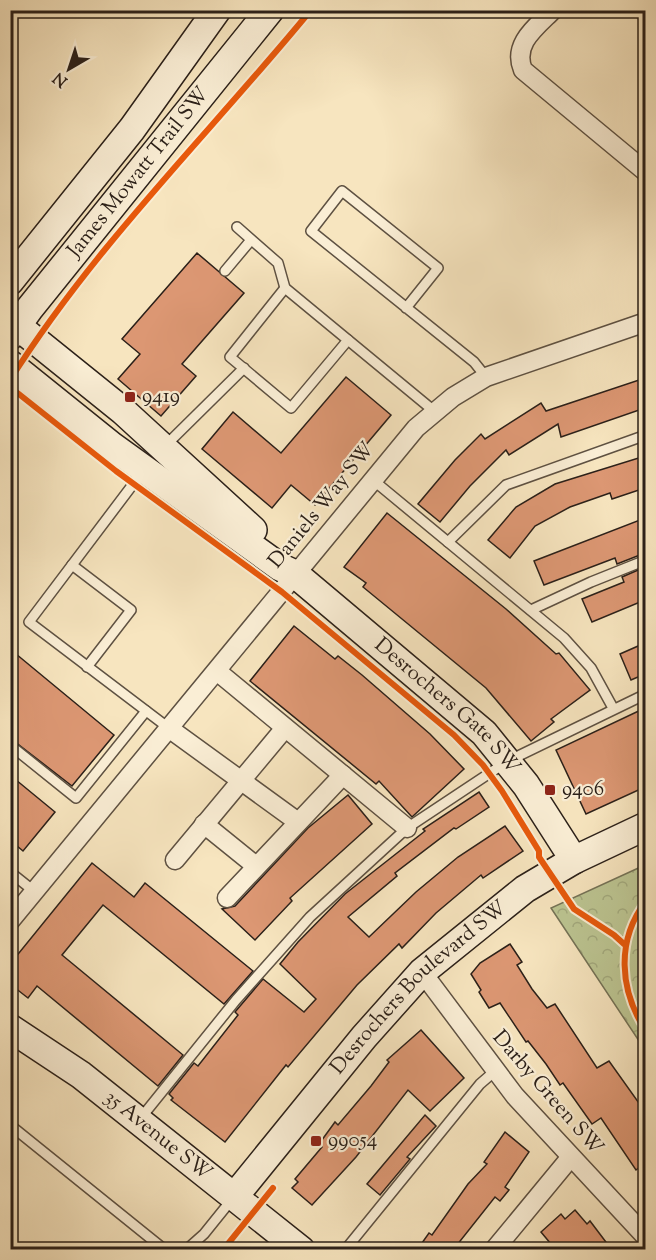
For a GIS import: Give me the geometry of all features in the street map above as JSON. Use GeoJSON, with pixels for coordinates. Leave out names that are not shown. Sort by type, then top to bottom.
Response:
{"type":"FeatureCollection","features":[{"type":"Feature","properties":{"kind":"street","name":"James Mowatt Trail SW"},"geometry":{"type":"LineString","coordinates":[[10,281],[132,129],[218,10]]}},
{"type":"Feature","properties":{"kind":"street","name":"James Mowatt Trail SW"},"geometry":{"type":"LineString","coordinates":[[13,328],[270,10]]}},
{"type":"Feature","properties":{"kind":"street"},"geometry":{"type":"LineString","coordinates":[[553,10],[523,43],[519,60],[523,70],[645,172]]}},
{"type":"Feature","properties":{"kind":"street","name":"Daniels Way SW"},"geometry":{"type":"LineString","coordinates":[[10,921],[218,672],[406,439],[434,411],[486,377],[645,322]]}},
{"type":"Feature","properties":{"kind":"street","name":"Desrochers Gate SW"},"geometry":{"type":"LineString","coordinates":[[13,328],[123,411],[286,560],[295,574]]}},
{"type":"Feature","properties":{"kind":"street","name":"Desrochers Gate SW"},"geometry":{"type":"LineString","coordinates":[[10,364],[144,469],[280,567],[295,574],[457,708],[508,761],[574,860]]}},
{"type":"Feature","properties":{"kind":"street"},"geometry":{"type":"LineString","coordinates":[[218,672],[407,828]]}},
{"type":"Feature","properties":{"kind":"street"},"geometry":{"type":"LineString","coordinates":[[175,860],[285,728]]}},
{"type":"Feature","properties":{"kind":"street"},"geometry":{"type":"LineString","coordinates":[[170,729],[298,822]]}},
{"type":"Feature","properties":{"kind":"street"},"geometry":{"type":"LineString","coordinates":[[227,898],[343,775]]}},
{"type":"Feature","properties":{"kind":"street"},"geometry":{"type":"LineString","coordinates":[[204,824],[256,866]]}},
{"type":"Feature","properties":{"kind":"street","name":"Desrochers Boulevard SW"},"geometry":{"type":"LineString","coordinates":[[234,1197],[364,1037],[422,972],[525,889],[574,860],[645,826]]}},
{"type":"Feature","properties":{"kind":"street","name":"Darby Green SW"},"geometry":{"type":"LineString","coordinates":[[422,972],[495,1071],[570,1158],[645,1237]]}},
{"type":"Feature","properties":{"kind":"street","name":"35 Avenue SW"},"geometry":{"type":"LineString","coordinates":[[10,1028],[81,1075],[300,1250]]}},
{"type":"Feature","properties":{"kind":"street"},"geometry":{"type":"LineString","coordinates":[[496,1249],[570,1158]]}},
{"type":"Feature","properties":{"kind":"lane"},"geometry":{"type":"LineString","coordinates":[[636,10],[645,18]]}},
{"type":"Feature","properties":{"kind":"lane"},"geometry":{"type":"LineString","coordinates":[[406,308],[438,268],[342,190],[311,231],[406,308],[474,362],[486,377]]}},
{"type":"Feature","properties":{"kind":"lane"},"geometry":{"type":"LineString","coordinates":[[237,227],[278,263],[285,288],[434,411]]}},
{"type":"Feature","properties":{"kind":"lane"},"geometry":{"type":"LineString","coordinates":[[225,271],[251,240]]}},
{"type":"Feature","properties":{"kind":"lane"},"geometry":{"type":"LineString","coordinates":[[285,288],[230,357],[291,408],[348,340]]}},
{"type":"Feature","properties":{"kind":"lane"},"geometry":{"type":"LineString","coordinates":[[164,447],[244,368]]}},
{"type":"Feature","properties":{"kind":"lane"},"geometry":{"type":"LineString","coordinates":[[448,542],[506,485],[645,435]]}},
{"type":"Feature","properties":{"kind":"lane"},"geometry":{"type":"LineString","coordinates":[[144,469],[28,622],[170,729]]}},
{"type":"Feature","properties":{"kind":"lane"},"geometry":{"type":"LineString","coordinates":[[373,480],[564,638],[591,668],[613,708]]}},
{"type":"Feature","properties":{"kind":"lane"},"geometry":{"type":"LineString","coordinates":[[531,610],[645,560]]}},
{"type":"Feature","properties":{"kind":"lane"},"geometry":{"type":"LineString","coordinates":[[72,565],[131,610],[87,667]]}},
{"type":"Feature","properties":{"kind":"lane"},"geometry":{"type":"LineString","coordinates":[[138,1120],[236,1000],[310,917],[407,828],[508,761],[645,694]]}},
{"type":"Feature","properties":{"kind":"lane"},"geometry":{"type":"LineString","coordinates":[[10,745],[76,798],[146,711]]}},
{"type":"Feature","properties":{"kind":"lane"},"geometry":{"type":"LineString","coordinates":[[10,872],[35,892]]}},
{"type":"Feature","properties":{"kind":"lane"},"geometry":{"type":"LineString","coordinates":[[345,1250],[480,1084],[495,1071]]}},
{"type":"Feature","properties":{"kind":"lane"},"geometry":{"type":"LineString","coordinates":[[10,1125],[165,1250]]}},
{"type":"Feature","properties":{"kind":"lane"},"geometry":{"type":"LineString","coordinates":[[186,1250],[204,1234],[234,1197]]}},
{"type":"Feature","properties":{"kind":"green space"},"geometry":{"type":"Polygon","coordinates":[[[645,865],[645,1050],[551,908],[645,865]]]}},
{"type":"Feature","properties":{"kind":"building"},"geometry":{"type":"Polygon","coordinates":[[[197,253],[244,293],[182,364],[196,376],[161,416],[118,379],[140,354],[122,339],[197,253]]]}},
{"type":"Feature","properties":{"kind":"building"},"geometry":{"type":"Polygon","coordinates":[[[346,377],[391,415],[315,505],[291,485],[272,508],[202,449],[233,412],[281,453],[346,377]]]}},
{"type":"Feature","properties":{"kind":"building"},"geometry":{"type":"Polygon","coordinates":[[[645,378],[645,408],[561,437],[558,424],[509,455],[506,450],[470,486],[440,522],[418,504],[455,460],[481,434],[485,439],[541,403],[546,411],[645,378]]]}},
{"type":"Feature","properties":{"kind":"building"},"geometry":{"type":"Polygon","coordinates":[[[645,456],[645,488],[612,499],[610,493],[570,507],[535,526],[510,558],[488,540],[516,507],[555,484],[645,456]]]}},
{"type":"Feature","properties":{"kind":"building"},"geometry":{"type":"Polygon","coordinates":[[[387,513],[506,609],[556,654],[559,653],[590,690],[551,719],[554,722],[531,741],[486,688],[363,587],[366,583],[344,567],[387,513]]]}},
{"type":"Feature","properties":{"kind":"building"},"geometry":{"type":"Polygon","coordinates":[[[645,518],[645,553],[617,564],[615,558],[544,585],[534,561],[645,518]]]}},
{"type":"Feature","properties":{"kind":"building"},"geometry":{"type":"Polygon","coordinates":[[[645,567],[645,600],[592,622],[582,599],[624,582],[622,577],[645,567]]]}},
{"type":"Feature","properties":{"kind":"building"},"geometry":{"type":"Polygon","coordinates":[[[294,626],[335,659],[338,656],[362,675],[430,734],[464,769],[412,817],[379,781],[376,784],[250,681],[294,626]]]}},
{"type":"Feature","properties":{"kind":"building"},"geometry":{"type":"Polygon","coordinates":[[[645,643],[645,674],[631,680],[620,654],[645,643]]]}},
{"type":"Feature","properties":{"kind":"building"},"geometry":{"type":"Polygon","coordinates":[[[10,649],[114,735],[72,786],[10,738],[10,649]]]}},
{"type":"Feature","properties":{"kind":"building"},"geometry":{"type":"Polygon","coordinates":[[[645,708],[645,787],[586,814],[556,750],[645,708]]]}},
{"type":"Feature","properties":{"kind":"building"},"geometry":{"type":"Polygon","coordinates":[[[10,775],[55,812],[23,851],[10,840],[10,775]]]}},
{"type":"Feature","properties":{"kind":"building"},"geometry":{"type":"Polygon","coordinates":[[[479,792],[489,807],[456,829],[454,828],[395,873],[397,876],[348,917],[369,937],[416,892],[458,857],[505,826],[523,851],[483,878],[481,875],[436,913],[402,948],[399,944],[357,985],[288,1067],[286,1065],[225,1142],[171,1100],[173,1098],[169,1094],[194,1063],[198,1066],[238,1015],[235,1012],[263,979],[304,1012],[316,999],[280,964],[345,894],[425,831],[423,829],[479,792]]]}},
{"type":"Feature","properties":{"kind":"building"},"geometry":{"type":"Polygon","coordinates":[[[348,795],[372,824],[290,898],[292,901],[255,940],[222,909],[235,906],[308,828],[348,795]]]}},
{"type":"Feature","properties":{"kind":"building"},"geometry":{"type":"Polygon","coordinates":[[[92,863],[134,897],[145,883],[253,971],[224,1004],[103,905],[62,955],[183,1055],[158,1086],[37,986],[28,998],[10,984],[10,964],[92,863]]]}},
{"type":"Feature","properties":{"kind":"building"},"geometry":{"type":"Polygon","coordinates":[[[510,944],[522,962],[517,965],[532,989],[547,1008],[555,1004],[597,1068],[609,1061],[641,1106],[645,1103],[645,1163],[636,1170],[601,1118],[592,1124],[563,1083],[560,1085],[528,1041],[526,1042],[500,1003],[489,1008],[479,992],[481,990],[471,974],[480,963],[510,944]]]}},
{"type":"Feature","properties":{"kind":"building"},"geometry":{"type":"Polygon","coordinates":[[[421,1030],[464,1078],[430,1111],[408,1090],[356,1157],[312,1205],[292,1188],[298,1182],[295,1179],[322,1147],[319,1144],[335,1122],[338,1125],[371,1086],[389,1062],[387,1060],[421,1030]]]}},
{"type":"Feature","properties":{"kind":"building"},"geometry":{"type":"Polygon","coordinates":[[[425,1115],[436,1126],[407,1157],[410,1159],[380,1195],[367,1184],[425,1115]]]}},
{"type":"Feature","properties":{"kind":"building"},"geometry":{"type":"Polygon","coordinates":[[[505,1132],[529,1152],[505,1187],[509,1190],[500,1201],[495,1197],[453,1250],[417,1250],[429,1233],[432,1235],[468,1184],[487,1164],[484,1162],[505,1132]]]}},
{"type":"Feature","properties":{"kind":"building"},"geometry":{"type":"Polygon","coordinates":[[[575,1210],[587,1224],[590,1221],[612,1250],[556,1250],[541,1232],[561,1214],[565,1219],[575,1210]]]}},
{"type":"Feature","properties":{"kind":"cycle path"},"geometry":{"type":"LineString","coordinates":[[10,380],[43,330],[116,236],[311,10]]}},
{"type":"Feature","properties":{"kind":"cycle path"},"geometry":{"type":"LineString","coordinates":[[10,387],[116,471],[282,592],[454,735],[483,765],[502,791],[539,851],[539,857],[574,909],[624,944]]}},
{"type":"Feature","properties":{"kind":"cycle path"},"geometry":{"type":"LineString","coordinates":[[646,901],[636,916],[630,932],[625,965],[630,999],[646,1031]]}},
{"type":"Feature","properties":{"kind":"cycle path"},"geometry":{"type":"LineString","coordinates":[[223,1250],[273,1188]]}},
{"type":"Feature","properties":{"kind":"place","name":"9419"},"geometry":{"type":"Point","coordinates":[130,397]}},
{"type":"Feature","properties":{"kind":"place","name":"9406"},"geometry":{"type":"Point","coordinates":[550,790]}},
{"type":"Feature","properties":{"kind":"place","name":"99054"},"geometry":{"type":"Point","coordinates":[316,1141]}}]}
